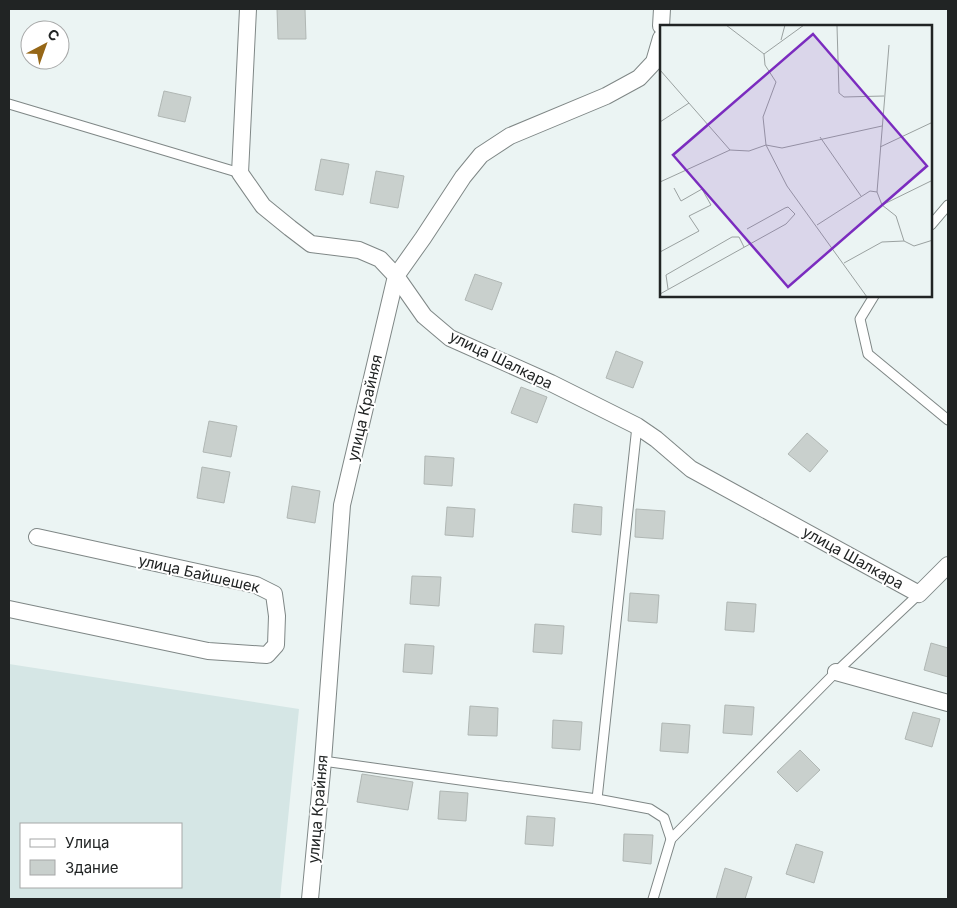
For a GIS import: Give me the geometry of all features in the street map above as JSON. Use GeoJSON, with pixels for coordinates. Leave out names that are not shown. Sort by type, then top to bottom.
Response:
{"type":"FeatureCollection","features":[{"type":"Feature","properties":{"kind":"street"},"geometry":{"type":"LineString","coordinates":[[248,9],[240,173],[263,206],[311,244],[359,250],[380,259],[396,276],[480,154],[510,136],[606,96],[639,78],[654,62],[660,41]]}},
{"type":"Feature","properties":{"kind":"street"},"geometry":{"type":"LineString","coordinates":[[661,25],[662,9]]}},
{"type":"Feature","properties":{"kind":"street","name":"улица Шалкара"},"geometry":{"type":"LineString","coordinates":[[396,276],[424,316],[450,338],[551,383],[637,426],[690,468],[919,594]]}},
{"type":"Feature","properties":{"kind":"street","name":"улица Крайняя"},"geometry":{"type":"LineString","coordinates":[[310,899],[323,761],[342,505],[396,276]]}},
{"type":"Feature","properties":{"kind":"street","name":"улица Байшешек"},"geometry":{"type":"LineString","coordinates":[[9,609],[208,651],[267,655],[276,645],[278,616],[274,594],[256,585],[38,537]]}},
{"type":"Feature","properties":{"kind":"street"},"geometry":{"type":"LineString","coordinates":[[919,594],[948,565]]}},
{"type":"Feature","properties":{"kind":"street"},"geometry":{"type":"LineString","coordinates":[[836,672],[948,703]]}},
{"type":"Feature","properties":{"kind":"lane"},"geometry":{"type":"LineString","coordinates":[[9,104],[240,173]]}},
{"type":"Feature","properties":{"kind":"lane"},"geometry":{"type":"LineString","coordinates":[[932,224],[948,205]]}},
{"type":"Feature","properties":{"kind":"lane"},"geometry":{"type":"LineString","coordinates":[[873,298],[860,319],[868,354],[948,420]]}},
{"type":"Feature","properties":{"kind":"lane"},"geometry":{"type":"LineString","coordinates":[[597,799],[637,426]]}},
{"type":"Feature","properties":{"kind":"lane"},"geometry":{"type":"LineString","coordinates":[[653,899],[671,839],[836,672],[919,594]]}},
{"type":"Feature","properties":{"kind":"lane"},"geometry":{"type":"LineString","coordinates":[[323,761],[597,799],[650,809],[664,818],[671,839]]}},
{"type":"Feature","properties":{"kind":"shaded area"},"geometry":{"type":"Polygon","coordinates":[[[9,664],[299,709],[280,899],[9,899],[9,664]]]}},
{"type":"Feature","properties":{"kind":"building"},"geometry":{"type":"Polygon","coordinates":[[[277,9],[305,9],[306,39],[278,39],[277,9]]]}},
{"type":"Feature","properties":{"kind":"building"},"geometry":{"type":"Polygon","coordinates":[[[164,91],[191,97],[185,122],[158,116],[164,91]]]}},
{"type":"Feature","properties":{"kind":"building"},"geometry":{"type":"Polygon","coordinates":[[[321,159],[349,164],[343,195],[315,190],[321,159]]]}},
{"type":"Feature","properties":{"kind":"building"},"geometry":{"type":"Polygon","coordinates":[[[376,171],[404,176],[398,208],[370,203],[376,171]]]}},
{"type":"Feature","properties":{"kind":"building"},"geometry":{"type":"Polygon","coordinates":[[[475,274],[502,283],[492,310],[465,300],[475,274]]]}},
{"type":"Feature","properties":{"kind":"building"},"geometry":{"type":"Polygon","coordinates":[[[616,351],[643,362],[633,388],[606,378],[616,351]]]}},
{"type":"Feature","properties":{"kind":"building"},"geometry":{"type":"Polygon","coordinates":[[[521,387],[547,397],[537,423],[511,413],[521,387]]]}},
{"type":"Feature","properties":{"kind":"building"},"geometry":{"type":"Polygon","coordinates":[[[209,421],[237,426],[231,457],[203,452],[209,421]]]}},
{"type":"Feature","properties":{"kind":"building"},"geometry":{"type":"Polygon","coordinates":[[[807,433],[828,451],[810,472],[788,454],[807,433]]]}},
{"type":"Feature","properties":{"kind":"building"},"geometry":{"type":"Polygon","coordinates":[[[425,456],[454,458],[452,486],[424,484],[425,456]]]}},
{"type":"Feature","properties":{"kind":"building"},"geometry":{"type":"Polygon","coordinates":[[[202,467],[230,472],[224,503],[197,498],[202,467]]]}},
{"type":"Feature","properties":{"kind":"building"},"geometry":{"type":"Polygon","coordinates":[[[292,486],[320,491],[315,523],[287,518],[292,486]]]}},
{"type":"Feature","properties":{"kind":"building"},"geometry":{"type":"Polygon","coordinates":[[[574,504],[602,507],[601,535],[572,532],[574,504]]]}},
{"type":"Feature","properties":{"kind":"building"},"geometry":{"type":"Polygon","coordinates":[[[447,507],[475,509],[473,537],[445,535],[447,507]]]}},
{"type":"Feature","properties":{"kind":"building"},"geometry":{"type":"Polygon","coordinates":[[[636,509],[665,511],[663,539],[635,537],[636,509]]]}},
{"type":"Feature","properties":{"kind":"building"},"geometry":{"type":"Polygon","coordinates":[[[412,576],[441,577],[439,606],[410,604],[412,576]]]}},
{"type":"Feature","properties":{"kind":"building"},"geometry":{"type":"Polygon","coordinates":[[[630,593],[659,595],[657,623],[628,621],[630,593]]]}},
{"type":"Feature","properties":{"kind":"building"},"geometry":{"type":"Polygon","coordinates":[[[727,602],[756,604],[754,632],[725,630],[727,602]]]}},
{"type":"Feature","properties":{"kind":"building"},"geometry":{"type":"Polygon","coordinates":[[[535,624],[564,626],[562,654],[533,652],[535,624]]]}},
{"type":"Feature","properties":{"kind":"building"},"geometry":{"type":"Polygon","coordinates":[[[931,643],[948,648],[948,677],[924,670],[931,643]]]}},
{"type":"Feature","properties":{"kind":"building"},"geometry":{"type":"Polygon","coordinates":[[[405,644],[434,646],[432,674],[403,672],[405,644]]]}},
{"type":"Feature","properties":{"kind":"building"},"geometry":{"type":"Polygon","coordinates":[[[725,705],[754,707],[752,735],[723,733],[725,705]]]}},
{"type":"Feature","properties":{"kind":"building"},"geometry":{"type":"Polygon","coordinates":[[[470,706],[498,708],[497,736],[468,735],[470,706]]]}},
{"type":"Feature","properties":{"kind":"building"},"geometry":{"type":"Polygon","coordinates":[[[913,712],[940,719],[932,747],[905,739],[913,712]]]}},
{"type":"Feature","properties":{"kind":"building"},"geometry":{"type":"Polygon","coordinates":[[[553,720],[582,722],[580,750],[552,748],[553,720]]]}},
{"type":"Feature","properties":{"kind":"building"},"geometry":{"type":"Polygon","coordinates":[[[662,723],[690,725],[688,753],[660,751],[662,723]]]}},
{"type":"Feature","properties":{"kind":"building"},"geometry":{"type":"Polygon","coordinates":[[[800,750],[820,770],[797,792],[777,772],[800,750]]]}},
{"type":"Feature","properties":{"kind":"building"},"geometry":{"type":"Polygon","coordinates":[[[362,774],[413,782],[408,810],[357,802],[362,774]]]}},
{"type":"Feature","properties":{"kind":"building"},"geometry":{"type":"Polygon","coordinates":[[[440,791],[468,793],[466,821],[438,819],[440,791]]]}},
{"type":"Feature","properties":{"kind":"building"},"geometry":{"type":"Polygon","coordinates":[[[527,816],[555,818],[553,846],[525,844],[527,816]]]}},
{"type":"Feature","properties":{"kind":"building"},"geometry":{"type":"Polygon","coordinates":[[[624,834],[653,835],[651,864],[623,861],[624,834]]]}},
{"type":"Feature","properties":{"kind":"building"},"geometry":{"type":"Polygon","coordinates":[[[796,844],[823,852],[814,883],[786,874],[796,844]]]}},
{"type":"Feature","properties":{"kind":"building"},"geometry":{"type":"Polygon","coordinates":[[[725,868],[752,877],[745,899],[716,899],[725,868]]]}}]}
